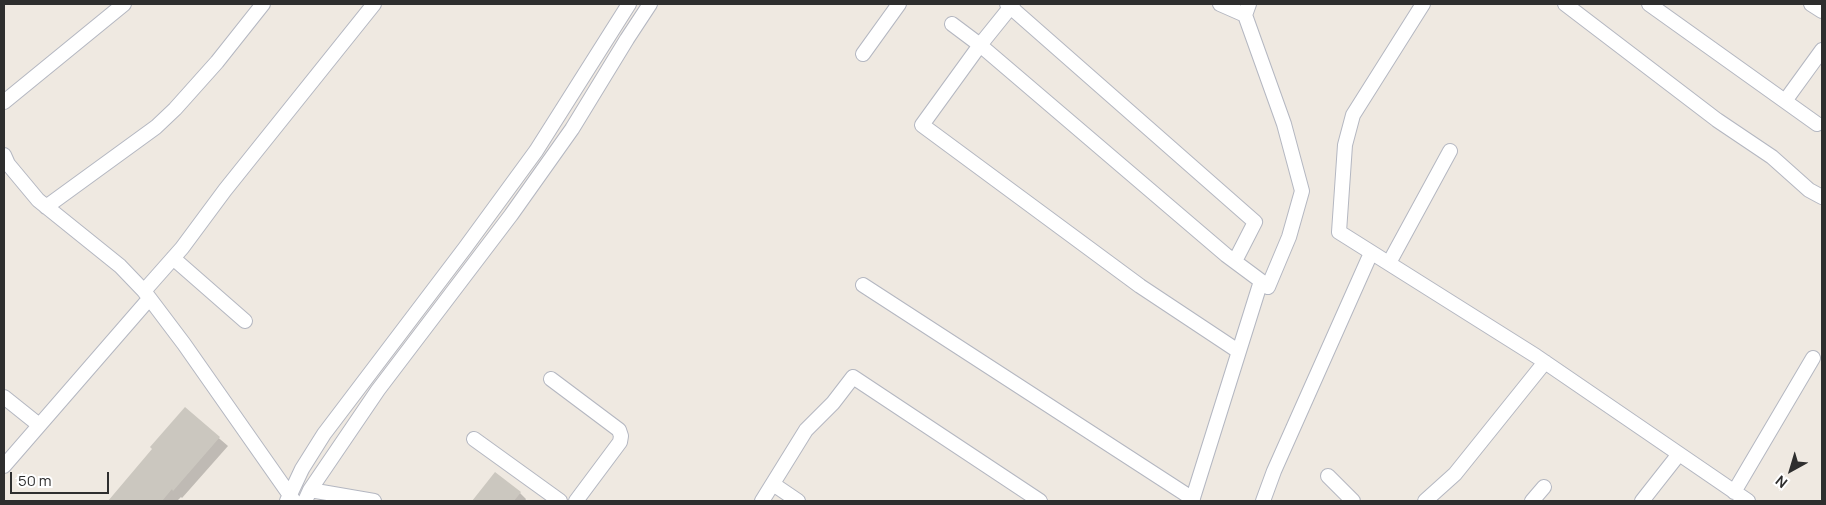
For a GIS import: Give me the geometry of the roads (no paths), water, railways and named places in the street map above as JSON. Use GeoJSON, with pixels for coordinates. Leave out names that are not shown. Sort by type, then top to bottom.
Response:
{"type":"FeatureCollection","features":[{"type":"Feature","properties":{"kind":"street"},"geometry":{"type":"LineString","coordinates":[[4,102],[124,4]]}},
{"type":"Feature","properties":{"kind":"street"},"geometry":{"type":"LineString","coordinates":[[46,207],[156,127],[169,115],[217,62],[263,4]]}},
{"type":"Feature","properties":{"kind":"street"},"geometry":{"type":"LineString","coordinates":[[4,466],[146,295],[173,258],[374,4]]}},
{"type":"Feature","properties":{"kind":"street"},"geometry":{"type":"LineString","coordinates":[[290,499],[302,469],[324,434],[510,187],[536,150],[629,4]]}},
{"type":"Feature","properties":{"kind":"street"},"geometry":{"type":"LineString","coordinates":[[374,501],[308,496],[378,390],[524,197],[572,129],[650,4]]}},
{"type":"Feature","properties":{"kind":"street"},"geometry":{"type":"LineString","coordinates":[[863,54],[899,4]]}},
{"type":"Feature","properties":{"kind":"street"},"geometry":{"type":"LineString","coordinates":[[952,24],[980,45],[1161,200],[1268,287],[1289,237],[1302,191],[1284,124],[1247,9],[1220,4]]}},
{"type":"Feature","properties":{"kind":"street"},"geometry":{"type":"LineString","coordinates":[[1422,4],[1354,115],[1345,145],[1339,232],[1545,362],[1741,498],[1814,358]]}},
{"type":"Feature","properties":{"kind":"street"},"geometry":{"type":"LineString","coordinates":[[1565,4],[1717,120],[1772,157],[1809,190],[1822,197]]}},
{"type":"Feature","properties":{"kind":"street"},"geometry":{"type":"LineString","coordinates":[[1649,4],[1816,124]]}},
{"type":"Feature","properties":{"kind":"street"},"geometry":{"type":"LineString","coordinates":[[1811,4],[1822,12]]}},
{"type":"Feature","properties":{"kind":"street"},"geometry":{"type":"LineString","coordinates":[[1235,261],[1255,222],[1010,5],[922,125],[1140,286],[1238,351]]}},
{"type":"Feature","properties":{"kind":"street"},"geometry":{"type":"LineString","coordinates":[[1785,101],[1822,50]]}},
{"type":"Feature","properties":{"kind":"street"},"geometry":{"type":"LineString","coordinates":[[1388,263],[1450,151]]}},
{"type":"Feature","properties":{"kind":"street"},"geometry":{"type":"LineString","coordinates":[[4,155],[14,171],[38,200],[120,266],[146,295],[184,344],[290,499]]}},
{"type":"Feature","properties":{"kind":"street"},"geometry":{"type":"LineString","coordinates":[[510,187],[524,197]]}},
{"type":"Feature","properties":{"kind":"street"},"geometry":{"type":"LineString","coordinates":[[1263,501],[1274,471],[1371,252]]}},
{"type":"Feature","properties":{"kind":"street"},"geometry":{"type":"LineString","coordinates":[[173,258],[245,321]]}},
{"type":"Feature","properties":{"kind":"street"},"geometry":{"type":"LineString","coordinates":[[863,285],[1193,500],[1261,281]]}},
{"type":"Feature","properties":{"kind":"street"},"geometry":{"type":"LineString","coordinates":[[1425,501],[1455,474],[1545,362]]}},
{"type":"Feature","properties":{"kind":"street"},"geometry":{"type":"LineString","coordinates":[[762,501],[806,430],[833,403],[853,377],[1040,501]]}},
{"type":"Feature","properties":{"kind":"street"},"geometry":{"type":"LineString","coordinates":[[550,379],[619,430],[621,436],[620,442],[576,501]]}},
{"type":"Feature","properties":{"kind":"street"},"geometry":{"type":"LineString","coordinates":[[4,397],[39,425]]}},
{"type":"Feature","properties":{"kind":"street"},"geometry":{"type":"LineString","coordinates":[[474,439],[560,501]]}},
{"type":"Feature","properties":{"kind":"street"},"geometry":{"type":"LineString","coordinates":[[1642,501],[1679,454]]}},
{"type":"Feature","properties":{"kind":"street"},"geometry":{"type":"LineString","coordinates":[[1328,476],[1353,501]]}},
{"type":"Feature","properties":{"kind":"street"},"geometry":{"type":"LineString","coordinates":[[773,484],[798,501]]}},
{"type":"Feature","properties":{"kind":"street"},"geometry":{"type":"LineString","coordinates":[[1532,501],[1544,487]]}}]}
